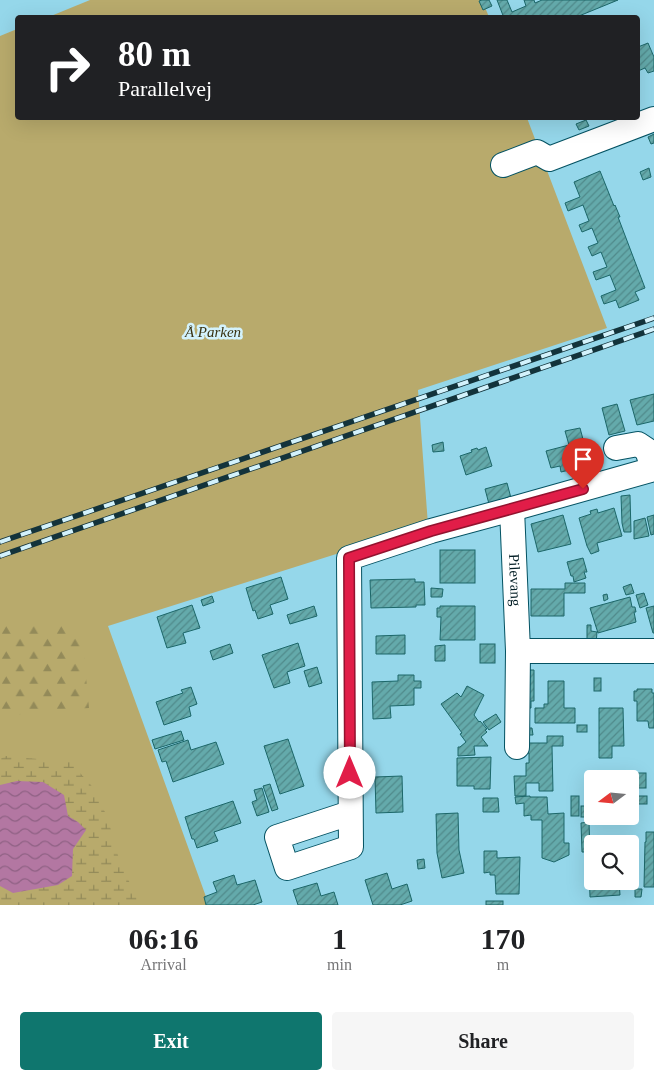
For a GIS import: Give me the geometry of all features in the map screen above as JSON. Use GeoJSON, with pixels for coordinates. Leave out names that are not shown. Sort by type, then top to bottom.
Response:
{"type":"FeatureCollection","features":[{"type":"Feature","properties":{"kind":"street"},"geometry":{"type":"LineString","coordinates":[[503,166],[536,152],[549,158],[654,119]]}},
{"type":"Feature","properties":{"kind":"street"},"geometry":{"type":"LineString","coordinates":[[350,813],[349,558],[431,531],[654,469],[647,450],[638,444],[616,448]]}},
{"type":"Feature","properties":{"kind":"street","name":"Pilevang"},"geometry":{"type":"LineString","coordinates":[[512,509],[518,651],[517,747]]}},
{"type":"Feature","properties":{"kind":"street"},"geometry":{"type":"LineString","coordinates":[[518,651],[654,651]]}},
{"type":"Feature","properties":{"kind":"green space"},"geometry":{"type":"Polygon","coordinates":[[[90,0],[482,0],[488,15],[53,15],[90,0]]]}},
{"type":"Feature","properties":{"kind":"green space","name":"Å Parken"},"geometry":{"type":"Polygon","coordinates":[[[15,30],[15,120],[528,120],[607,328],[418,390],[428,525],[108,626],[209,905],[0,905],[0,36],[15,30]]]}},
{"type":"Feature","properties":{"kind":"green space"},"geometry":{"type":"Polygon","coordinates":[[[0,623],[81,625],[89,708],[0,716],[0,623]]]}},
{"type":"Feature","properties":{"kind":"green space"},"geometry":{"type":"Polygon","coordinates":[[[6,756],[70,762],[91,785],[107,816],[119,859],[137,899],[137,905],[0,905],[0,759],[6,756]]]}},
{"type":"Feature","properties":{"kind":"water"},"geometry":{"type":"Polygon","coordinates":[[[17,781],[43,782],[64,795],[68,816],[86,830],[73,849],[72,876],[58,885],[13,893],[0,886],[0,785],[17,781]]]}},
{"type":"Feature","properties":{"kind":"building"},"geometry":{"type":"Polygon","coordinates":[[[489,0],[492,6],[483,10],[479,1],[489,0]]]}},
{"type":"Feature","properties":{"kind":"building"},"geometry":{"type":"Polygon","coordinates":[[[497,0],[507,0],[512,12],[526,6],[524,0],[534,0],[535,3],[542,0],[618,0],[581,15],[503,15],[497,0]]]}},
{"type":"Feature","properties":{"kind":"building"},"geometry":{"type":"Polygon","coordinates":[[[648,43],[654,57],[654,71],[648,73],[645,68],[640,70],[640,46],[648,43]]]}},
{"type":"Feature","properties":{"kind":"building"},"geometry":{"type":"Polygon","coordinates":[[[586,120],[589,126],[579,130],[576,124],[586,120]]]}},
{"type":"Feature","properties":{"kind":"building"},"geometry":{"type":"Polygon","coordinates":[[[654,134],[654,143],[651,144],[648,137],[654,134]]]}},
{"type":"Feature","properties":{"kind":"building"},"geometry":{"type":"Polygon","coordinates":[[[649,168],[651,177],[643,180],[640,172],[649,168]]]}},
{"type":"Feature","properties":{"kind":"building"},"geometry":{"type":"Polygon","coordinates":[[[600,171],[620,217],[618,217],[645,288],[635,292],[639,300],[619,308],[616,300],[604,304],[601,296],[616,290],[610,275],[596,280],[593,272],[607,267],[601,252],[592,256],[588,247],[598,243],[592,228],[582,232],[579,225],[589,221],[583,205],[568,211],[565,203],[580,197],[574,182],[600,171]]]}},
{"type":"Feature","properties":{"kind":"building"},"geometry":{"type":"Polygon","coordinates":[[[654,394],[654,421],[637,425],[630,400],[654,394]]]}},
{"type":"Feature","properties":{"kind":"building"},"geometry":{"type":"Polygon","coordinates":[[[617,404],[625,431],[609,435],[602,408],[617,404]]]}},
{"type":"Feature","properties":{"kind":"building"},"geometry":{"type":"Polygon","coordinates":[[[580,428],[584,443],[580,444],[586,466],[561,472],[560,466],[551,468],[546,451],[569,445],[565,431],[580,428]]]}},
{"type":"Feature","properties":{"kind":"building"},"geometry":{"type":"Polygon","coordinates":[[[443,442],[444,451],[433,452],[432,445],[443,442]]]}},
{"type":"Feature","properties":{"kind":"building"},"geometry":{"type":"Polygon","coordinates":[[[486,447],[492,466],[466,475],[460,456],[472,452],[471,450],[486,447]]]}},
{"type":"Feature","properties":{"kind":"building"},"geometry":{"type":"Polygon","coordinates":[[[507,483],[511,498],[489,504],[485,489],[507,483]]]}},
{"type":"Feature","properties":{"kind":"building"},"geometry":{"type":"Polygon","coordinates":[[[630,495],[631,532],[624,532],[621,496],[630,495]]]}},
{"type":"Feature","properties":{"kind":"building"},"geometry":{"type":"Polygon","coordinates":[[[614,508],[622,536],[597,543],[599,551],[591,554],[579,518],[591,514],[590,511],[597,509],[598,513],[614,508]]]}},
{"type":"Feature","properties":{"kind":"building"},"geometry":{"type":"Polygon","coordinates":[[[563,515],[571,544],[538,552],[531,524],[563,515]]]}},
{"type":"Feature","properties":{"kind":"building"},"geometry":{"type":"Polygon","coordinates":[[[654,515],[654,534],[651,535],[647,517],[654,515]]]}},
{"type":"Feature","properties":{"kind":"building"},"geometry":{"type":"Polygon","coordinates":[[[645,518],[649,536],[634,539],[634,521],[645,518]]]}},
{"type":"Feature","properties":{"kind":"building"},"geometry":{"type":"Polygon","coordinates":[[[440,550],[475,550],[475,583],[440,583],[440,550]]]}},
{"type":"Feature","properties":{"kind":"building"},"geometry":{"type":"Polygon","coordinates":[[[583,558],[587,572],[584,572],[586,578],[574,582],[567,562],[583,558]]]}},
{"type":"Feature","properties":{"kind":"building"},"geometry":{"type":"Polygon","coordinates":[[[281,577],[288,599],[270,605],[273,614],[258,619],[255,610],[253,611],[246,588],[281,577]]]}},
{"type":"Feature","properties":{"kind":"building"},"geometry":{"type":"Polygon","coordinates":[[[415,579],[415,582],[424,582],[425,605],[371,608],[370,580],[415,579]]]}},
{"type":"Feature","properties":{"kind":"building"},"geometry":{"type":"Polygon","coordinates":[[[565,583],[585,583],[585,593],[564,593],[564,616],[531,616],[531,589],[565,589],[565,583]]]}},
{"type":"Feature","properties":{"kind":"building"},"geometry":{"type":"Polygon","coordinates":[[[631,584],[634,593],[626,595],[623,587],[631,584]]]}},
{"type":"Feature","properties":{"kind":"building"},"geometry":{"type":"Polygon","coordinates":[[[431,588],[443,589],[442,597],[431,597],[431,588]]]}},
{"type":"Feature","properties":{"kind":"building"},"geometry":{"type":"Polygon","coordinates":[[[644,593],[648,605],[640,608],[636,595],[644,593]]]}},
{"type":"Feature","properties":{"kind":"building"},"geometry":{"type":"Polygon","coordinates":[[[607,594],[608,599],[604,601],[603,595],[607,594]]]}},
{"type":"Feature","properties":{"kind":"building"},"geometry":{"type":"Polygon","coordinates":[[[212,596],[214,602],[203,606],[201,600],[212,596]]]}},
{"type":"Feature","properties":{"kind":"building"},"geometry":{"type":"Polygon","coordinates":[[[630,597],[632,607],[635,607],[636,622],[598,633],[590,608],[630,597]]]}},
{"type":"Feature","properties":{"kind":"building"},"geometry":{"type":"Polygon","coordinates":[[[192,605],[200,628],[183,633],[186,643],[167,648],[157,617],[192,605]]]}},
{"type":"Feature","properties":{"kind":"building"},"geometry":{"type":"Polygon","coordinates":[[[314,606],[317,616],[290,624],[287,615],[314,606]]]}},
{"type":"Feature","properties":{"kind":"building"},"geometry":{"type":"Polygon","coordinates":[[[440,606],[475,606],[475,640],[440,640],[441,617],[437,617],[437,608],[440,608],[440,606]]]}},
{"type":"Feature","properties":{"kind":"building"},"geometry":{"type":"Polygon","coordinates":[[[654,606],[654,633],[653,633],[646,608],[654,606]]]}},
{"type":"Feature","properties":{"kind":"building"},"geometry":{"type":"Polygon","coordinates":[[[587,625],[591,625],[591,631],[597,632],[596,644],[587,644],[587,625]]]}},
{"type":"Feature","properties":{"kind":"building"},"geometry":{"type":"Polygon","coordinates":[[[405,635],[405,654],[376,654],[376,636],[405,635]]]}},
{"type":"Feature","properties":{"kind":"building"},"geometry":{"type":"Polygon","coordinates":[[[298,643],[305,666],[287,672],[290,683],[274,688],[262,655],[298,643]]]}},
{"type":"Feature","properties":{"kind":"building"},"geometry":{"type":"Polygon","coordinates":[[[230,644],[233,653],[213,660],[210,651],[230,644]]]}},
{"type":"Feature","properties":{"kind":"building"},"geometry":{"type":"Polygon","coordinates":[[[480,644],[495,644],[495,663],[480,663],[480,644]]]}},
{"type":"Feature","properties":{"kind":"building"},"geometry":{"type":"Polygon","coordinates":[[[445,645],[445,661],[435,661],[435,646],[445,645]]]}},
{"type":"Feature","properties":{"kind":"building"},"geometry":{"type":"Polygon","coordinates":[[[317,667],[322,683],[309,687],[304,671],[317,667]]]}},
{"type":"Feature","properties":{"kind":"building"},"geometry":{"type":"Polygon","coordinates":[[[525,670],[534,670],[534,701],[531,701],[531,708],[526,708],[525,670]]]}},
{"type":"Feature","properties":{"kind":"building"},"geometry":{"type":"Polygon","coordinates":[[[398,675],[414,675],[414,681],[421,681],[421,688],[414,688],[414,705],[390,706],[391,718],[373,719],[372,682],[398,681],[398,675]]]}},
{"type":"Feature","properties":{"kind":"building"},"geometry":{"type":"Polygon","coordinates":[[[594,678],[601,678],[601,691],[594,691],[594,678]]]}},
{"type":"Feature","properties":{"kind":"building"},"geometry":{"type":"Polygon","coordinates":[[[548,681],[564,681],[564,708],[575,708],[575,723],[535,723],[535,708],[544,708],[544,704],[548,704],[548,681]]]}},
{"type":"Feature","properties":{"kind":"building"},"geometry":{"type":"Polygon","coordinates":[[[467,686],[484,695],[474,715],[487,729],[485,730],[487,732],[481,737],[488,746],[474,746],[475,755],[458,756],[458,747],[466,742],[460,734],[462,733],[441,704],[457,693],[461,697],[467,686]]]}},
{"type":"Feature","properties":{"kind":"building"},"geometry":{"type":"Polygon","coordinates":[[[191,687],[197,704],[189,707],[191,716],[164,725],[156,702],[183,693],[181,690],[191,687]]]}},
{"type":"Feature","properties":{"kind":"building"},"geometry":{"type":"Polygon","coordinates":[[[637,689],[652,689],[652,693],[654,693],[654,728],[649,728],[648,721],[637,721],[637,701],[634,701],[634,691],[637,691],[637,689]]]}},
{"type":"Feature","properties":{"kind":"building"},"geometry":{"type":"Polygon","coordinates":[[[599,708],[623,708],[624,746],[612,746],[612,758],[599,758],[599,708]]]}},
{"type":"Feature","properties":{"kind":"building"},"geometry":{"type":"Polygon","coordinates":[[[496,714],[501,722],[489,730],[483,722],[496,714]]]}},
{"type":"Feature","properties":{"kind":"building"},"geometry":{"type":"Polygon","coordinates":[[[577,725],[587,725],[587,732],[577,732],[577,725]]]}},
{"type":"Feature","properties":{"kind":"building"},"geometry":{"type":"Polygon","coordinates":[[[525,728],[532,728],[533,735],[525,735],[525,728]]]}},
{"type":"Feature","properties":{"kind":"building"},"geometry":{"type":"Polygon","coordinates":[[[181,731],[184,740],[155,749],[152,740],[181,731]]]}},
{"type":"Feature","properties":{"kind":"building"},"geometry":{"type":"Polygon","coordinates":[[[547,736],[563,736],[563,746],[552,746],[553,791],[539,791],[539,783],[526,783],[526,796],[515,796],[514,776],[526,776],[526,763],[529,763],[529,753],[525,754],[525,743],[547,743],[547,736]]]}},
{"type":"Feature","properties":{"kind":"building"},"geometry":{"type":"Polygon","coordinates":[[[288,739],[304,786],[280,794],[264,746],[288,739]]]}},
{"type":"Feature","properties":{"kind":"building"},"geometry":{"type":"Polygon","coordinates":[[[188,740],[191,750],[216,742],[224,764],[173,782],[166,761],[162,762],[158,750],[188,740]]]}},
{"type":"Feature","properties":{"kind":"building"},"geometry":{"type":"Polygon","coordinates":[[[491,757],[490,789],[474,789],[474,786],[457,786],[457,758],[491,757]]]}},
{"type":"Feature","properties":{"kind":"building"},"geometry":{"type":"Polygon","coordinates":[[[639,773],[646,773],[646,788],[639,788],[639,773]]]}},
{"type":"Feature","properties":{"kind":"building"},"geometry":{"type":"Polygon","coordinates":[[[402,776],[403,812],[376,813],[375,777],[402,776]]]}},
{"type":"Feature","properties":{"kind":"building"},"geometry":{"type":"Polygon","coordinates":[[[270,784],[278,809],[272,811],[263,786],[270,784]]]}},
{"type":"Feature","properties":{"kind":"building"},"geometry":{"type":"Polygon","coordinates":[[[262,788],[269,812],[257,816],[252,802],[257,800],[254,790],[262,788]]]}},
{"type":"Feature","properties":{"kind":"building"},"geometry":{"type":"Polygon","coordinates":[[[571,796],[579,796],[579,816],[571,816],[571,796]]]}},
{"type":"Feature","properties":{"kind":"building"},"geometry":{"type":"Polygon","coordinates":[[[639,796],[647,796],[647,804],[639,804],[639,796]]]}},
{"type":"Feature","properties":{"kind":"building"},"geometry":{"type":"Polygon","coordinates":[[[515,797],[547,797],[548,814],[564,813],[564,843],[569,843],[569,855],[554,862],[542,858],[542,820],[531,820],[531,815],[524,816],[524,803],[516,804],[515,797]]]}},
{"type":"Feature","properties":{"kind":"building"},"geometry":{"type":"Polygon","coordinates":[[[483,798],[498,798],[499,812],[483,812],[483,798]]]}},
{"type":"Feature","properties":{"kind":"building"},"geometry":{"type":"Polygon","coordinates":[[[233,801],[241,823],[214,832],[218,841],[197,848],[185,817],[233,801]]]}},
{"type":"Feature","properties":{"kind":"building"},"geometry":{"type":"Polygon","coordinates":[[[581,806],[584,806],[584,817],[581,817],[581,806]]]}},
{"type":"Feature","properties":{"kind":"building"},"geometry":{"type":"Polygon","coordinates":[[[458,813],[459,850],[464,873],[442,878],[437,853],[436,814],[458,813]]]}},
{"type":"Feature","properties":{"kind":"building"},"geometry":{"type":"Polygon","coordinates":[[[581,823],[589,825],[589,835],[584,835],[584,852],[582,852],[581,823]]]}},
{"type":"Feature","properties":{"kind":"building"},"geometry":{"type":"Polygon","coordinates":[[[646,832],[654,832],[654,887],[644,887],[646,832]]]}},
{"type":"Feature","properties":{"kind":"building"},"geometry":{"type":"Polygon","coordinates":[[[484,851],[497,851],[497,858],[520,857],[519,894],[496,894],[495,875],[490,875],[490,872],[484,873],[484,851]]]}},
{"type":"Feature","properties":{"kind":"building"},"geometry":{"type":"Polygon","coordinates":[[[424,859],[425,868],[418,869],[417,860],[424,859]]]}},
{"type":"Feature","properties":{"kind":"building"},"geometry":{"type":"Polygon","coordinates":[[[387,873],[392,889],[407,884],[412,901],[400,905],[373,905],[365,880],[387,873]]]}},
{"type":"Feature","properties":{"kind":"building"},"geometry":{"type":"Polygon","coordinates":[[[234,875],[237,885],[255,880],[262,902],[253,905],[206,905],[204,897],[217,892],[213,882],[234,875]]]}},
{"type":"Feature","properties":{"kind":"building"},"geometry":{"type":"Polygon","coordinates":[[[317,883],[321,896],[334,892],[338,905],[298,905],[293,890],[317,883]]]}},
{"type":"Feature","properties":{"kind":"building"},"geometry":{"type":"Polygon","coordinates":[[[642,889],[641,897],[635,897],[635,890],[642,889]]]}},
{"type":"Feature","properties":{"kind":"building"},"geometry":{"type":"Polygon","coordinates":[[[590,890],[620,890],[620,895],[590,897],[590,890]]]}},
{"type":"Feature","properties":{"kind":"building"},"geometry":{"type":"Polygon","coordinates":[[[486,901],[503,901],[503,905],[486,905],[486,901]]]}},
{"type":"Feature","properties":{"kind":"railway"},"geometry":{"type":"LineString","coordinates":[[0,542],[654,318]]}},
{"type":"Feature","properties":{"kind":"railway"},"geometry":{"type":"LineString","coordinates":[[0,556],[654,329]]}},
{"type":"Feature","properties":{"kind":"route"},"geometry":{"type":"LineString","coordinates":[[350,773],[349,558],[431,531],[583,489]]}}]}
